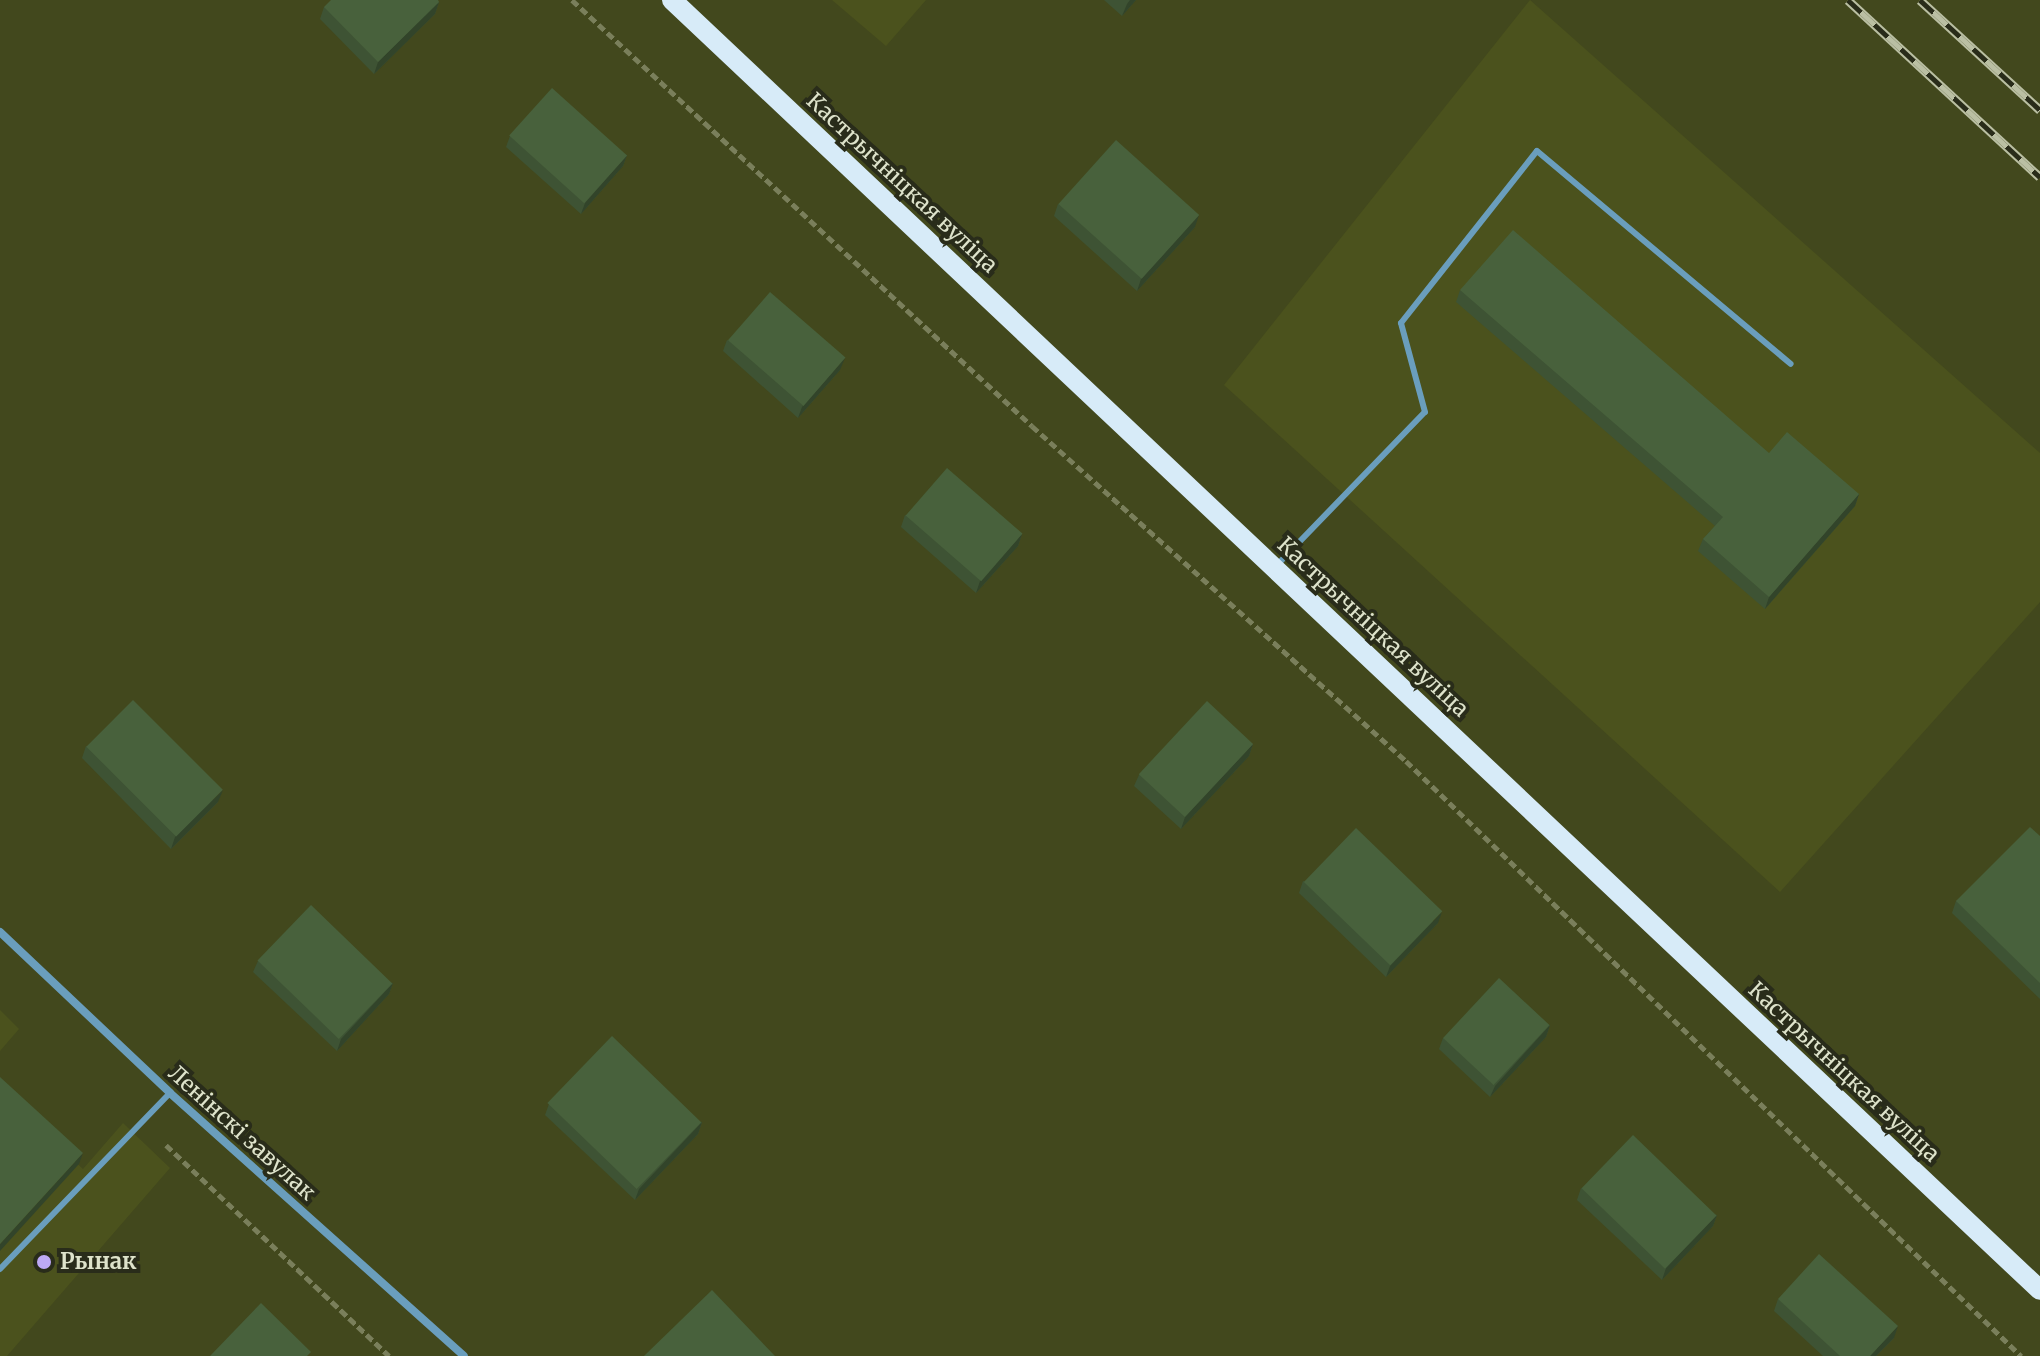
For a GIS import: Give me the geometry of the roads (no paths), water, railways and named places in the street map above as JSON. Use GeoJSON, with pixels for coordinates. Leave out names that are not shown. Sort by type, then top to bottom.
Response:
{"type":"FeatureCollection","features":[{"type":"Feature","properties":{"kind":"main road","name":"Кастрычніцкая вуліца"},"geometry":{"type":"LineString","coordinates":[[672,0],[2040,1290]]}},
{"type":"Feature","properties":{"kind":"street","name":"Ленінскі завулак"},"geometry":{"type":"LineString","coordinates":[[0,932],[170,1093],[464,1356]]}},
{"type":"Feature","properties":{"kind":"lane"},"geometry":{"type":"LineString","coordinates":[[1275,567],[1425,412],[1401,323],[1537,151],[1791,364]]}},
{"type":"Feature","properties":{"kind":"lane"},"geometry":{"type":"LineString","coordinates":[[0,1269],[170,1093]]}},
{"type":"Feature","properties":{"kind":"railway"},"geometry":{"type":"LineString","coordinates":[[1848,0],[2040,177]]}},
{"type":"Feature","properties":{"kind":"railway"},"geometry":{"type":"LineString","coordinates":[[1920,0],[2040,110]]}},
{"type":"Feature","properties":{"kind":"place","name":"Рынак"},"geometry":{"type":"Point","coordinates":[44,1262]}}]}
